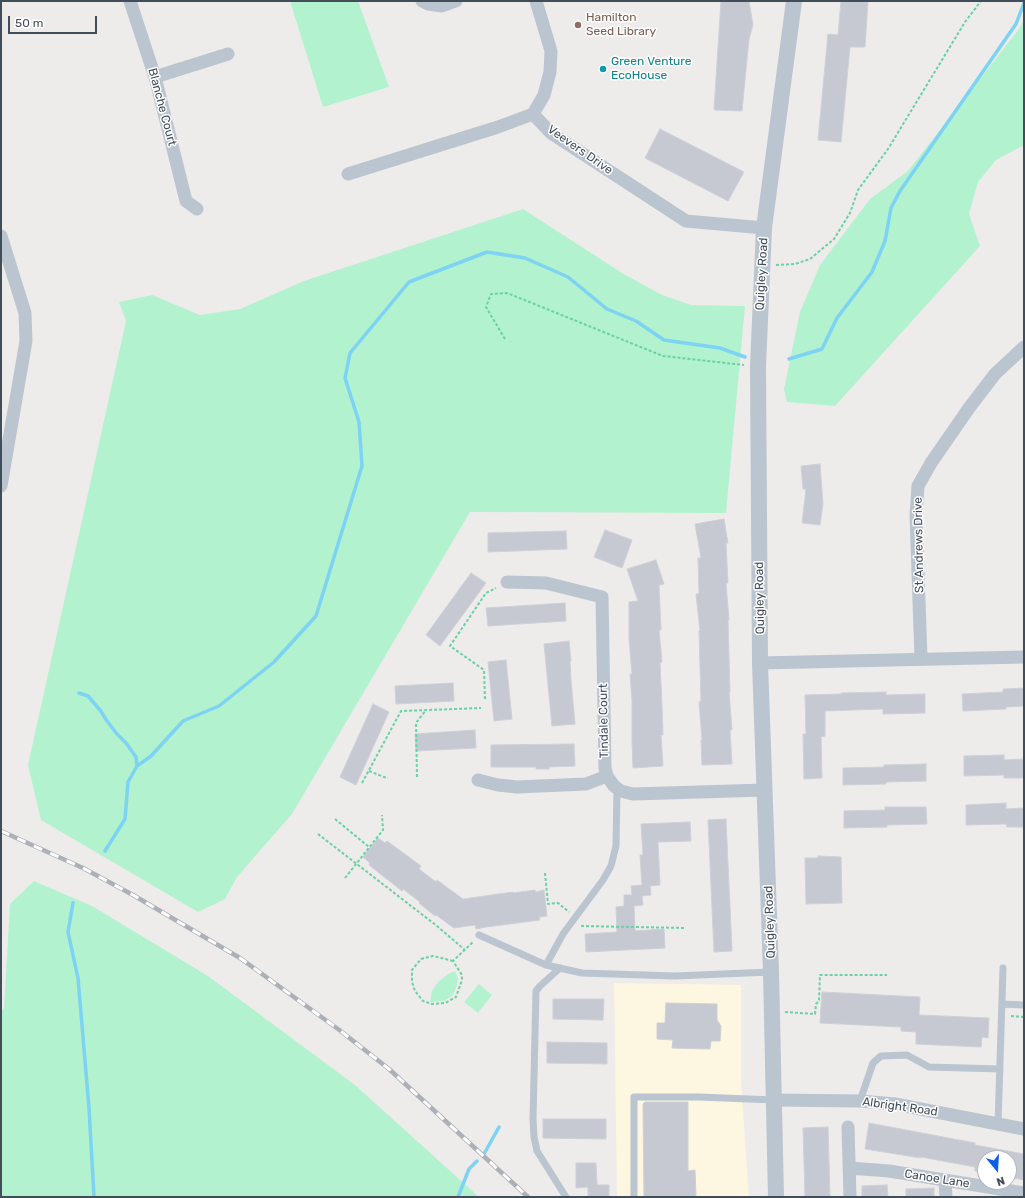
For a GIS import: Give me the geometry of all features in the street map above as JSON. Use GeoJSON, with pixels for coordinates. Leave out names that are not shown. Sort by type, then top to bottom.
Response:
{"type":"FeatureCollection","features":[{"type":"Feature","properties":{"kind":"street","name":"Blanche Court"},"geometry":{"type":"LineString","coordinates":[[130,1],[155,77],[186,201],[197,209]]}},
{"type":"Feature","properties":{"kind":"street"},"geometry":{"type":"LineString","coordinates":[[422,1],[428,4],[442,6],[456,1]]}},
{"type":"Feature","properties":{"kind":"street"},"geometry":{"type":"LineString","coordinates":[[348,174],[534,114],[544,95],[550,72],[551,51],[536,1]]}},
{"type":"Feature","properties":{"kind":"street","name":"Quigley Road"},"geometry":{"type":"LineString","coordinates":[[776,1197],[771,972],[760,663],[758,366],[764,228],[794,1]]}},
{"type":"Feature","properties":{"kind":"street"},"geometry":{"type":"LineString","coordinates":[[155,77],[228,54]]}},
{"type":"Feature","properties":{"kind":"street","name":"Veevers Drive"},"geometry":{"type":"LineString","coordinates":[[534,114],[551,133],[686,221],[764,228]]}},
{"type":"Feature","properties":{"kind":"street"},"geometry":{"type":"LineString","coordinates":[[1,236],[25,313],[26,341],[1,486]]}},
{"type":"Feature","properties":{"kind":"street","name":"St Andrews Drive"},"geometry":{"type":"LineString","coordinates":[[921,659],[916,515],[918,486],[931,463],[973,402],[995,374],[1024,346]]}},
{"type":"Feature","properties":{"kind":"street","name":"Tindale Court"},"geometry":{"type":"LineString","coordinates":[[507,582],[546,583],[602,597],[605,768],[611,783],[618,789]]}},
{"type":"Feature","properties":{"kind":"street"},"geometry":{"type":"LineString","coordinates":[[760,663],[1024,657]]}},
{"type":"Feature","properties":{"kind":"street"},"geometry":{"type":"LineString","coordinates":[[478,780],[498,785],[517,787],[586,784],[607,776]]}},
{"type":"Feature","properties":{"kind":"street"},"geometry":{"type":"LineString","coordinates":[[618,789],[633,794],[765,790]]}},
{"type":"Feature","properties":{"kind":"street","name":"Albright Road"},"geometry":{"type":"LineString","coordinates":[[774,1100],[860,1101],[895,1104],[1024,1129]]}},
{"type":"Feature","properties":{"kind":"street"},"geometry":{"type":"LineString","coordinates":[[848,1127],[850,1197]]}},
{"type":"Feature","properties":{"kind":"street","name":"Canoe Lane"},"geometry":{"type":"LineString","coordinates":[[849,1168],[889,1171],[1024,1193]]}},
{"type":"Feature","properties":{"kind":"street"},"geometry":{"type":"LineString","coordinates":[[946,1180],[946,1197]]}},
{"type":"Feature","properties":{"kind":"lane"},"geometry":{"type":"LineString","coordinates":[[546,965],[563,934],[611,866],[616,846],[618,789]]}},
{"type":"Feature","properties":{"kind":"lane"},"geometry":{"type":"LineString","coordinates":[[479,935],[546,965],[582,973],[675,976],[771,972]]}},
{"type":"Feature","properties":{"kind":"lane"},"geometry":{"type":"LineString","coordinates":[[560,968],[536,991],[533,1119],[534,1137],[537,1151],[566,1197]]}},
{"type":"Feature","properties":{"kind":"lane"},"geometry":{"type":"LineString","coordinates":[[998,1124],[1003,968]]}},
{"type":"Feature","properties":{"kind":"lane"},"geometry":{"type":"LineString","coordinates":[[1002,1004],[1024,1005]]}},
{"type":"Feature","properties":{"kind":"lane"},"geometry":{"type":"LineString","coordinates":[[860,1101],[873,1063],[881,1056],[908,1055],[929,1067],[1000,1069]]}},
{"type":"Feature","properties":{"kind":"lane"},"geometry":{"type":"LineString","coordinates":[[634,1197],[634,1096],[774,1100]]}},
{"type":"Feature","properties":{"kind":"path"},"geometry":{"type":"LineString","coordinates":[[762,266],[795,264],[810,259],[834,239],[850,213],[858,190],[888,149],[965,22],[981,1]]}},
{"type":"Feature","properties":{"kind":"path"},"geometry":{"type":"LineString","coordinates":[[505,339],[486,307],[491,294],[507,293],[663,356],[758,366]]}},
{"type":"Feature","properties":{"kind":"path"},"geometry":{"type":"LineString","coordinates":[[485,699],[484,670],[450,646],[486,593],[507,582]]}},
{"type":"Feature","properties":{"kind":"path"},"geometry":{"type":"LineString","coordinates":[[362,783],[401,710],[481,708]]}},
{"type":"Feature","properties":{"kind":"path"},"geometry":{"type":"LineString","coordinates":[[417,777],[416,724],[426,710]]}},
{"type":"Feature","properties":{"kind":"path"},"geometry":{"type":"LineString","coordinates":[[369,771],[388,778]]}},
{"type":"Feature","properties":{"kind":"path"},"geometry":{"type":"LineString","coordinates":[[345,878],[383,830],[382,815]]}},
{"type":"Feature","properties":{"kind":"path"},"geometry":{"type":"LineString","coordinates":[[335,819],[369,848]]}},
{"type":"Feature","properties":{"kind":"path"},"geometry":{"type":"LineString","coordinates":[[318,834],[437,926],[465,950]]}},
{"type":"Feature","properties":{"kind":"path"},"geometry":{"type":"LineString","coordinates":[[545,874],[548,904],[558,903],[567,910]]}},
{"type":"Feature","properties":{"kind":"path"},"geometry":{"type":"LineString","coordinates":[[573,920],[580,926],[686,928]]}},
{"type":"Feature","properties":{"kind":"path"},"geometry":{"type":"LineString","coordinates":[[453,961],[479,935]]}},
{"type":"Feature","properties":{"kind":"path"},"geometry":{"type":"LineString","coordinates":[[433,956],[453,961],[462,976],[456,997],[445,1004],[432,1004],[423,1001],[415,991],[412,982],[412,970],[421,959],[433,956]]}},
{"type":"Feature","properties":{"kind":"path"},"geometry":{"type":"LineString","coordinates":[[772,1011],[815,1014],[816,1004],[819,1001],[820,975],[887,976]]}},
{"type":"Feature","properties":{"kind":"path"},"geometry":{"type":"LineString","coordinates":[[1002,1016],[1024,1017]]}},
{"type":"Feature","properties":{"kind":"shaded area"},"geometry":{"type":"Polygon","coordinates":[[[614,983],[741,985],[741,1081],[749,1197],[617,1197],[614,983]]]}},
{"type":"Feature","properties":{"kind":"green space"},"geometry":{"type":"Polygon","coordinates":[[[290,1],[358,1],[389,87],[323,107],[290,1]]]}},
{"type":"Feature","properties":{"kind":"green space"},"geometry":{"type":"Polygon","coordinates":[[[1024,20],[1024,145],[996,160],[978,182],[969,214],[980,246],[835,406],[787,402],[784,389],[800,312],[820,265],[870,199],[908,171],[1019,29],[1024,20]]]}},
{"type":"Feature","properties":{"kind":"green space"},"geometry":{"type":"Polygon","coordinates":[[[523,209],[622,273],[662,295],[691,305],[745,306],[726,513],[470,512],[292,814],[237,877],[225,899],[198,912],[41,820],[28,765],[126,321],[119,302],[152,295],[200,315],[240,309],[304,281],[523,209]]]}},
{"type":"Feature","properties":{"kind":"green space"},"geometry":{"type":"Polygon","coordinates":[[[34,881],[92,906],[208,976],[355,1085],[479,1197],[1,1197],[1,1011],[4,1008],[10,904],[34,881]]]}},
{"type":"Feature","properties":{"kind":"green space"},"geometry":{"type":"Polygon","coordinates":[[[455,971],[458,978],[455,991],[452,996],[444,1001],[430,1002],[432,991],[438,982],[448,974],[455,971]]]}},
{"type":"Feature","properties":{"kind":"green space"},"geometry":{"type":"Polygon","coordinates":[[[479,984],[492,995],[478,1013],[464,1002],[479,984]]]}},
{"type":"Feature","properties":{"kind":"building"},"geometry":{"type":"Polygon","coordinates":[[[721,1],[749,1],[753,25],[749,39],[742,111],[714,110],[721,1]]]}},
{"type":"Feature","properties":{"kind":"building"},"geometry":{"type":"Polygon","coordinates":[[[841,1],[868,1],[865,47],[850,47],[841,142],[818,140],[828,34],[838,35],[841,1]]]}},
{"type":"Feature","properties":{"kind":"building"},"geometry":{"type":"Polygon","coordinates":[[[660,129],[744,172],[728,201],[645,158],[660,129]]]}},
{"type":"Feature","properties":{"kind":"building"},"geometry":{"type":"Polygon","coordinates":[[[820,464],[823,504],[820,525],[802,523],[806,489],[803,489],[801,466],[820,464]]]}},
{"type":"Feature","properties":{"kind":"building"},"geometry":{"type":"Polygon","coordinates":[[[724,519],[728,543],[726,543],[728,583],[726,583],[729,620],[729,692],[732,730],[730,730],[732,764],[702,765],[699,702],[701,701],[700,631],[696,594],[699,594],[698,558],[701,558],[695,524],[724,519]]]}},
{"type":"Feature","properties":{"kind":"building"},"geometry":{"type":"Polygon","coordinates":[[[605,530],[632,540],[622,568],[594,557],[605,530]]]}},
{"type":"Feature","properties":{"kind":"building"},"geometry":{"type":"Polygon","coordinates":[[[566,531],[567,549],[488,552],[488,533],[566,531]]]}},
{"type":"Feature","properties":{"kind":"building"},"geometry":{"type":"Polygon","coordinates":[[[656,560],[664,584],[659,585],[663,735],[661,735],[663,766],[633,768],[630,674],[632,674],[629,639],[629,602],[638,601],[627,569],[656,560]]]}},
{"type":"Feature","properties":{"kind":"building"},"geometry":{"type":"Polygon","coordinates":[[[471,573],[486,583],[440,646],[426,635],[471,573]]]}},
{"type":"Feature","properties":{"kind":"building"},"geometry":{"type":"Polygon","coordinates":[[[565,603],[566,621],[488,626],[486,608],[565,603]]]}},
{"type":"Feature","properties":{"kind":"building"},"geometry":{"type":"Polygon","coordinates":[[[569,641],[575,724],[552,726],[544,644],[569,641]]]}},
{"type":"Feature","properties":{"kind":"building"},"geometry":{"type":"Polygon","coordinates":[[[506,660],[512,719],[494,721],[488,662],[506,660]]]}},
{"type":"Feature","properties":{"kind":"building"},"geometry":{"type":"Polygon","coordinates":[[[453,683],[454,701],[396,704],[395,686],[453,683]]]}},
{"type":"Feature","properties":{"kind":"building"},"geometry":{"type":"Polygon","coordinates":[[[1024,688],[1024,706],[1006,707],[1006,709],[963,711],[962,694],[1003,692],[1003,689],[1024,688]]]}},
{"type":"Feature","properties":{"kind":"building"},"geometry":{"type":"Polygon","coordinates":[[[886,692],[886,695],[925,694],[925,713],[883,714],[883,709],[825,711],[825,736],[821,737],[822,778],[804,779],[803,734],[806,734],[805,695],[886,692]]]}},
{"type":"Feature","properties":{"kind":"building"},"geometry":{"type":"Polygon","coordinates":[[[373,704],[389,712],[356,785],[340,777],[373,704]]]}},
{"type":"Feature","properties":{"kind":"building"},"geometry":{"type":"Polygon","coordinates":[[[475,730],[476,748],[416,751],[415,734],[475,730]]]}},
{"type":"Feature","properties":{"kind":"building"},"geometry":{"type":"Polygon","coordinates":[[[574,744],[575,766],[549,767],[549,769],[536,769],[536,767],[491,767],[491,745],[574,744]]]}},
{"type":"Feature","properties":{"kind":"building"},"geometry":{"type":"Polygon","coordinates":[[[1004,755],[1004,760],[1024,759],[1024,778],[1004,778],[1004,775],[964,776],[964,756],[1004,755]]]}},
{"type":"Feature","properties":{"kind":"building"},"geometry":{"type":"Polygon","coordinates":[[[926,764],[926,781],[843,785],[843,768],[926,764]]]}},
{"type":"Feature","properties":{"kind":"building"},"geometry":{"type":"Polygon","coordinates":[[[1006,803],[1006,809],[1024,808],[1024,827],[1007,827],[1006,824],[966,825],[966,805],[1006,803]]]}},
{"type":"Feature","properties":{"kind":"building"},"geometry":{"type":"Polygon","coordinates":[[[885,807],[926,807],[927,824],[844,828],[844,811],[885,810],[885,807]]]}},
{"type":"Feature","properties":{"kind":"building"},"geometry":{"type":"Polygon","coordinates":[[[726,819],[732,951],[714,952],[708,820],[726,819]]]}},
{"type":"Feature","properties":{"kind":"building"},"geometry":{"type":"Polygon","coordinates":[[[690,822],[691,841],[658,842],[660,885],[650,886],[651,895],[642,896],[643,905],[634,906],[635,931],[664,929],[665,948],[586,952],[585,934],[617,932],[616,907],[624,906],[624,895],[632,895],[631,886],[642,885],[640,855],[643,855],[641,824],[690,822]]]}},
{"type":"Feature","properties":{"kind":"building"},"geometry":{"type":"Polygon","coordinates":[[[378,838],[385,843],[387,841],[421,866],[419,869],[436,882],[437,880],[463,899],[513,892],[535,890],[536,892],[544,890],[547,916],[539,917],[540,920],[476,929],[475,925],[454,928],[436,915],[435,916],[419,903],[420,902],[403,889],[402,891],[369,865],[370,863],[363,857],[378,838]]]}},
{"type":"Feature","properties":{"kind":"building"},"geometry":{"type":"Polygon","coordinates":[[[818,856],[841,857],[842,903],[806,904],[805,858],[818,858],[818,856]]]}},
{"type":"Feature","properties":{"kind":"building"},"geometry":{"type":"Polygon","coordinates":[[[822,992],[920,997],[919,1015],[989,1018],[988,1038],[982,1037],[981,1047],[916,1044],[916,1032],[901,1031],[901,1027],[820,1023],[822,992]]]}},
{"type":"Feature","properties":{"kind":"building"},"geometry":{"type":"Polygon","coordinates":[[[553,999],[604,999],[603,1020],[553,1019],[553,999]]]}},
{"type":"Feature","properties":{"kind":"building"},"geometry":{"type":"Polygon","coordinates":[[[666,1003],[717,1004],[717,1020],[721,1026],[720,1041],[711,1041],[710,1049],[672,1048],[673,1040],[657,1039],[657,1023],[665,1023],[666,1003]]]}},
{"type":"Feature","properties":{"kind":"building"},"geometry":{"type":"Polygon","coordinates":[[[547,1042],[607,1043],[607,1064],[547,1063],[547,1042]]]}},
{"type":"Feature","properties":{"kind":"building"},"geometry":{"type":"Polygon","coordinates":[[[645,1102],[688,1102],[688,1171],[695,1170],[696,1197],[644,1197],[643,1104],[645,1102]]]}},
{"type":"Feature","properties":{"kind":"building"},"geometry":{"type":"Polygon","coordinates":[[[543,1119],[606,1119],[606,1139],[543,1138],[543,1119]]]}},
{"type":"Feature","properties":{"kind":"building"},"geometry":{"type":"Polygon","coordinates":[[[869,1123],[975,1143],[975,1145],[1002,1150],[977,1150],[977,1171],[975,1171],[975,1167],[865,1149],[869,1123]]]}},
{"type":"Feature","properties":{"kind":"building"},"geometry":{"type":"Polygon","coordinates":[[[828,1127],[830,1196],[805,1197],[803,1128],[828,1127]]]}},
{"type":"Feature","properties":{"kind":"building"},"geometry":{"type":"Polygon","coordinates":[[[1017,1153],[1024,1154],[1024,1180],[1017,1179],[1017,1153]]]}},
{"type":"Feature","properties":{"kind":"building"},"geometry":{"type":"Polygon","coordinates":[[[576,1163],[596,1163],[597,1185],[609,1185],[609,1197],[588,1197],[588,1187],[576,1188],[576,1163]]]}},
{"type":"Feature","properties":{"kind":"building"},"geometry":{"type":"Polygon","coordinates":[[[887,1185],[888,1197],[862,1197],[862,1186],[887,1185]]]}},
{"type":"Feature","properties":{"kind":"building"},"geometry":{"type":"Polygon","coordinates":[[[934,1188],[934,1197],[906,1197],[906,1189],[934,1188]]]}},
{"type":"Feature","properties":{"kind":"waterway"},"geometry":{"type":"LineString","coordinates":[[789,359],[822,349],[837,318],[872,272],[885,241],[891,208],[900,191],[1016,24],[1024,3]]}},
{"type":"Feature","properties":{"kind":"waterway"},"geometry":{"type":"LineString","coordinates":[[105,851],[125,819],[128,782],[137,766],[151,756],[183,721],[219,706],[274,662],[316,616],[362,466],[359,422],[345,378],[350,353],[409,282],[487,252],[525,258],[568,277],[607,309],[636,321],[664,340],[720,348],[745,357]]}},
{"type":"Feature","properties":{"kind":"waterway"},"geometry":{"type":"LineString","coordinates":[[79,693],[88,696],[100,710],[136,757],[137,766]]}},
{"type":"Feature","properties":{"kind":"waterway"},"geometry":{"type":"LineString","coordinates":[[73,903],[68,932],[78,978],[89,1108],[94,1197]]}},
{"type":"Feature","properties":{"kind":"waterway"},"geometry":{"type":"LineString","coordinates":[[484,1154],[499,1127]]}},
{"type":"Feature","properties":{"kind":"waterway"},"geometry":{"type":"LineString","coordinates":[[458,1197],[469,1169],[477,1161]]}},
{"type":"Feature","properties":{"kind":"railway"},"geometry":{"type":"LineString","coordinates":[[1,831],[83,868],[133,895],[240,958],[338,1029],[389,1069],[528,1197]]}},
{"type":"Feature","properties":{"kind":"place","name":"Hamilton Seed Library"},"geometry":{"type":"Point","coordinates":[578,25]}},
{"type":"Feature","properties":{"kind":"place","name":"Green Venture EcoHouse"},"geometry":{"type":"Point","coordinates":[603,69]}}]}
